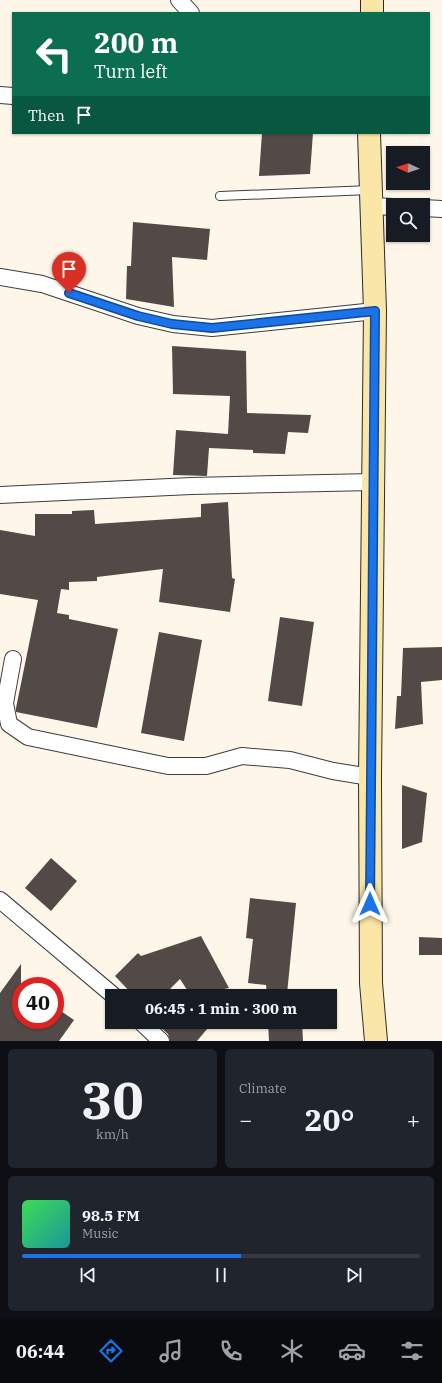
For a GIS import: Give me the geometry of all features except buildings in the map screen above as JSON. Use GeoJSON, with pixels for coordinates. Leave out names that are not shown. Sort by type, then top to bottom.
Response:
{"type":"FeatureCollection","features":[{"type":"Feature","properties":{"kind":"street"},"geometry":{"type":"LineString","coordinates":[[179,0],[190,12]]}},
{"type":"Feature","properties":{"kind":"street"},"geometry":{"type":"LineString","coordinates":[[372,0],[372,12]]}},
{"type":"Feature","properties":{"kind":"street"},"geometry":{"type":"LineString","coordinates":[[0,95],[12,96]]}},
{"type":"Feature","properties":{"kind":"street"},"geometry":{"type":"LineString","coordinates":[[369,134],[375,311],[370,777],[371,983],[376,1041]]}},
{"type":"Feature","properties":{"kind":"street"},"geometry":{"type":"LineString","coordinates":[[371,198],[386,204]]}},
{"type":"Feature","properties":{"kind":"street"},"geometry":{"type":"LineString","coordinates":[[430,208],[442,209]]}},
{"type":"Feature","properties":{"kind":"street"},"geometry":{"type":"LineString","coordinates":[[0,277],[42,284],[138,316],[172,324],[212,328],[375,311]]}},
{"type":"Feature","properties":{"kind":"street"},"geometry":{"type":"LineString","coordinates":[[0,495],[191,486],[373,482]]}},
{"type":"Feature","properties":{"kind":"street"},"geometry":{"type":"LineString","coordinates":[[13,659],[5,703],[9,724],[28,737],[168,766],[206,766],[242,756],[290,760],[333,771],[370,777]]}},
{"type":"Feature","properties":{"kind":"street"},"geometry":{"type":"LineString","coordinates":[[0,900],[106,989]]}},
{"type":"Feature","properties":{"kind":"street"},"geometry":{"type":"LineString","coordinates":[[148,1029],[161,1041]]}},
{"type":"Feature","properties":{"kind":"lane"},"geometry":{"type":"LineString","coordinates":[[220,196],[371,198]]}},
{"type":"Feature","properties":{"kind":"route"},"geometry":{"type":"LineString","coordinates":[[69,293],[138,316],[172,324],[212,328],[259,325],[375,311],[370,904]]}}]}
